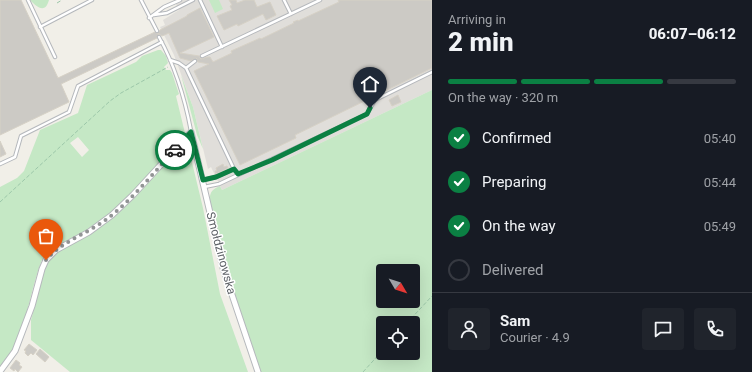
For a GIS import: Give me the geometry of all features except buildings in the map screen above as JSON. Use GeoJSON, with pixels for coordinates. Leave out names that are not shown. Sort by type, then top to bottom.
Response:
{"type":"FeatureCollection","features":[{"type":"Feature","properties":{"kind":"street","name":"Smołdzinowska"},"geometry":{"type":"LineString","coordinates":[[191,132],[223,268],[258,372]]}},
{"type":"Feature","properties":{"kind":"street"},"geometry":{"type":"LineString","coordinates":[[1,370],[15,351],[32,306],[42,269],[46,260],[56,250],[89,232],[117,211],[191,132]]}},
{"type":"Feature","properties":{"kind":"lane"},"geometry":{"type":"LineString","coordinates":[[28,0],[55,57]]}},
{"type":"Feature","properties":{"kind":"lane"},"geometry":{"type":"LineString","coordinates":[[40,27],[92,0]]}},
{"type":"Feature","properties":{"kind":"lane"},"geometry":{"type":"LineString","coordinates":[[141,0],[156,31]]}},
{"type":"Feature","properties":{"kind":"lane"},"geometry":{"type":"LineString","coordinates":[[149,18],[164,7],[180,0]]}},
{"type":"Feature","properties":{"kind":"lane"},"geometry":{"type":"LineString","coordinates":[[154,15],[167,13],[193,0]]}},
{"type":"Feature","properties":{"kind":"lane"},"geometry":{"type":"LineString","coordinates":[[200,0],[222,47]]}},
{"type":"Feature","properties":{"kind":"lane"},"geometry":{"type":"LineString","coordinates":[[284,0],[291,14]]}},
{"type":"Feature","properties":{"kind":"lane"},"geometry":{"type":"LineString","coordinates":[[202,56],[320,0]]}},
{"type":"Feature","properties":{"kind":"lane"},"geometry":{"type":"LineString","coordinates":[[159,37],[172,65],[185,103],[191,132]]}},
{"type":"Feature","properties":{"kind":"lane"},"geometry":{"type":"LineString","coordinates":[[0,164],[15,158],[21,136],[69,112],[78,86],[162,42]]}},
{"type":"Feature","properties":{"kind":"lane"},"geometry":{"type":"LineString","coordinates":[[170,60],[179,63],[186,68],[234,169],[238,174]]}},
{"type":"Feature","properties":{"kind":"lane"},"geometry":{"type":"LineString","coordinates":[[186,68],[195,61]]}},
{"type":"Feature","properties":{"kind":"lane"},"geometry":{"type":"LineString","coordinates":[[204,187],[219,184],[367,114],[375,100],[432,72]]}},
{"type":"Feature","properties":{"kind":"lane"},"geometry":{"type":"LineString","coordinates":[[203,180],[216,177],[234,169]]}},
{"type":"Feature","properties":{"kind":"path"},"geometry":{"type":"LineString","coordinates":[[56,3],[62,0]]}},
{"type":"Feature","properties":{"kind":"path"},"geometry":{"type":"LineString","coordinates":[[0,202],[110,101],[121,93],[172,65]]}},
{"type":"Feature","properties":{"kind":"path"},"geometry":{"type":"LineString","coordinates":[[414,316],[432,296]]}},
{"type":"Feature","properties":{"kind":"path"},"geometry":{"type":"LineString","coordinates":[[363,372],[376,358]]}},
{"type":"Feature","properties":{"kind":"shaded area"},"geometry":{"type":"Polygon","coordinates":[[[174,0],[432,0],[432,90],[222,190],[211,167],[208,169],[193,107],[174,55],[160,27],[165,25],[163,20],[179,10],[174,0]]]}},
{"type":"Feature","properties":{"kind":"green space"},"geometry":{"type":"Polygon","coordinates":[[[30,0],[49,0],[45,7],[40,8],[30,0]]]}},
{"type":"Feature","properties":{"kind":"green space"},"geometry":{"type":"Polygon","coordinates":[[[209,0],[219,0],[223,9],[215,13],[209,0]]]}},
{"type":"Feature","properties":{"kind":"green space"},"geometry":{"type":"Polygon","coordinates":[[[161,50],[166,56],[168,63],[164,67],[172,73],[179,94],[176,96],[203,208],[220,294],[248,372],[70,372],[31,340],[31,320],[46,265],[42,260],[21,332],[8,357],[0,367],[0,187],[17,178],[24,171],[40,130],[78,113],[87,85],[136,62],[142,56],[161,50]],[[78,137],[70,143],[82,157],[89,150],[78,137]]]}},
{"type":"Feature","properties":{"kind":"green space"},"geometry":{"type":"Polygon","coordinates":[[[181,75],[193,107],[203,149],[197,135],[181,75]]]}},
{"type":"Feature","properties":{"kind":"green space"},"geometry":{"type":"Polygon","coordinates":[[[432,90],[432,372],[261,372],[228,274],[210,201],[210,195],[213,190],[220,186],[222,190],[432,90]]]}},
{"type":"Feature","properties":{"kind":"way so far"},"geometry":{"type":"LineString","coordinates":[[46,260],[56,250],[89,232],[112,215],[175,150]]}},
{"type":"Feature","properties":{"kind":"route"},"geometry":{"type":"LineString","coordinates":[[175,150],[191,132],[203,180],[216,177],[234,169],[238,174],[272,160],[367,114],[370,108]]}}]}
